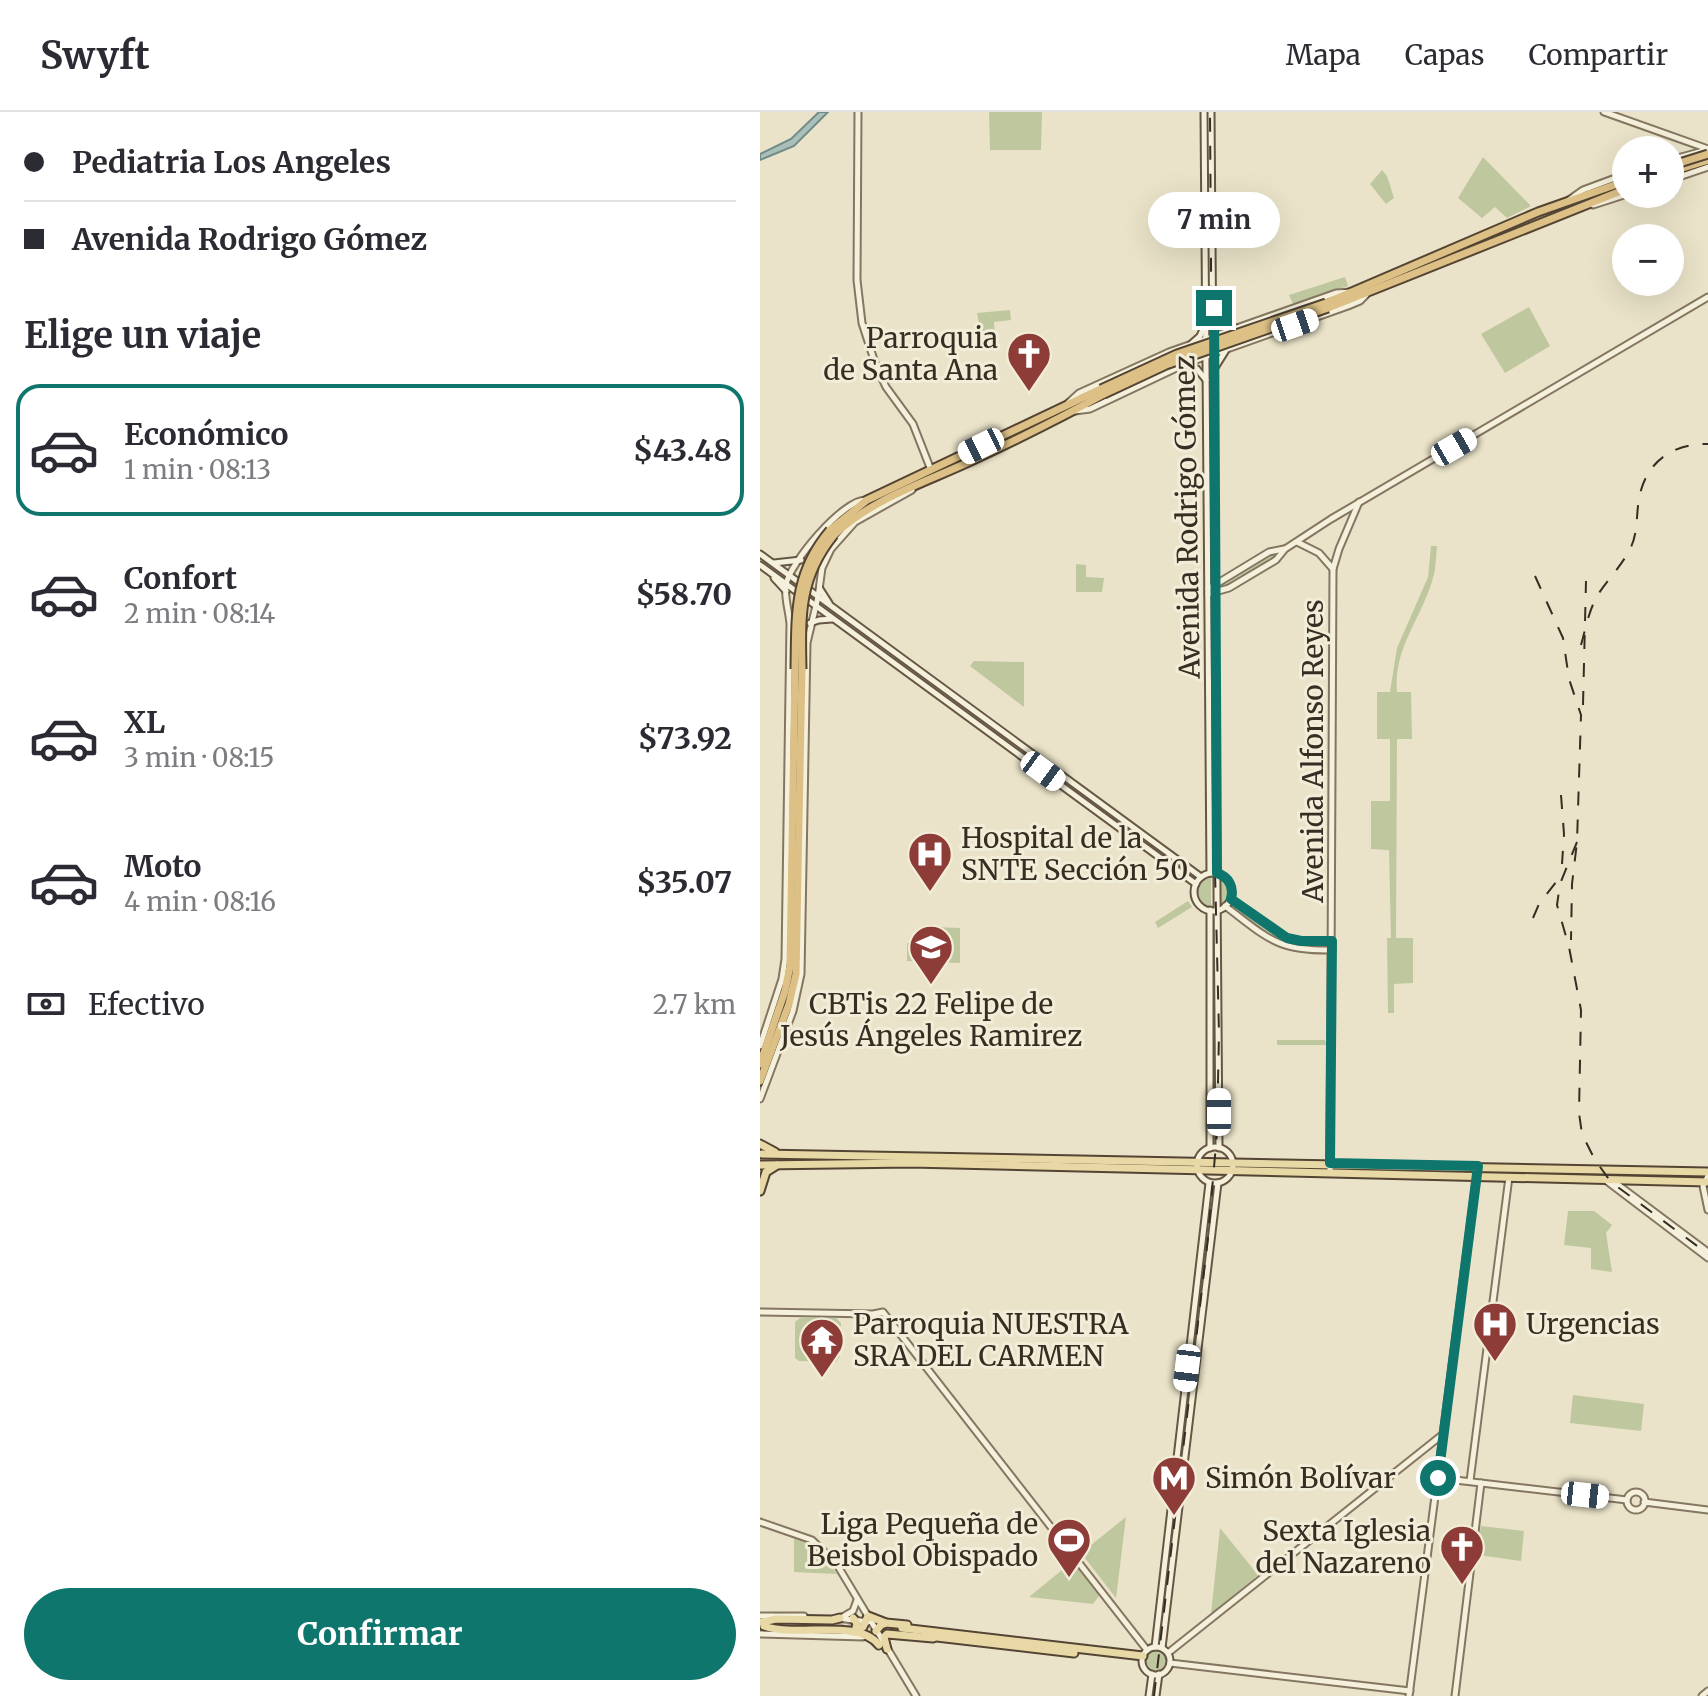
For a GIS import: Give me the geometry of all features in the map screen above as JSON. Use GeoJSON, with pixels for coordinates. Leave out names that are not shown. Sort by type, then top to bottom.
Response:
{"type":"FeatureCollection","features":[{"type":"Feature","properties":{"kind":"highway"},"geometry":{"type":"LineString","coordinates":[[1684,162],[1708,154]]}},
{"type":"Feature","properties":{"kind":"highway"},"geometry":{"type":"LineString","coordinates":[[832,532],[856,516],[1103,392],[1166,365],[1327,306],[1366,295],[1612,189]]}},
{"type":"Feature","properties":{"kind":"highway"},"geometry":{"type":"LineString","coordinates":[[1327,306],[1565,202],[1612,192]]}},
{"type":"Feature","properties":{"kind":"highway"},"geometry":{"type":"LineString","coordinates":[[785,1004],[791,956],[794,707],[804,591],[814,564],[832,532],[867,500],[1070,408]]}},
{"type":"Feature","properties":{"kind":"highway"},"geometry":{"type":"LineString","coordinates":[[760,1064],[785,1004],[797,961],[801,715],[798,669]]}},
{"type":"Feature","properties":{"kind":"highway"},"geometry":{"type":"LineString","coordinates":[[788,753],[794,707]]}},
{"type":"Feature","properties":{"kind":"highway"},"geometry":{"type":"LineString","coordinates":[[801,715],[807,751]]}},
{"type":"Feature","properties":{"kind":"highway"},"geometry":{"type":"LineString","coordinates":[[784,972],[785,1004]]}},
{"type":"Feature","properties":{"kind":"highway"},"geometry":{"type":"LineString","coordinates":[[785,1004],[800,983]]}},
{"type":"Feature","properties":{"kind":"highway"},"geometry":{"type":"LineString","coordinates":[[760,1081],[766,1047]]}},
{"type":"Feature","properties":{"kind":"main road"},"geometry":{"type":"LineString","coordinates":[[760,1144],[784,1159]]}},
{"type":"Feature","properties":{"kind":"main road"},"geometry":{"type":"LineString","coordinates":[[784,1159],[760,1166],[761,1152],[784,1159],[1330,1167],[1478,1166],[1707,1178]]}},
{"type":"Feature","properties":{"kind":"main road"},"geometry":{"type":"LineString","coordinates":[[760,1191],[766,1172],[784,1159]]}},
{"type":"Feature","properties":{"kind":"main road"},"geometry":{"type":"LineString","coordinates":[[1330,1167],[1509,1176],[1707,1178]]}},
{"type":"Feature","properties":{"kind":"main road"},"geometry":{"type":"LineString","coordinates":[[853,1618],[857,1623],[855,1632]]}},
{"type":"Feature","properties":{"kind":"main road"},"geometry":{"type":"LineString","coordinates":[[762,1625],[838,1623]]}},
{"type":"Feature","properties":{"kind":"main road"},"geometry":{"type":"LineString","coordinates":[[855,1632],[870,1623],[886,1623],[934,1628],[947,1633]]}},
{"type":"Feature","properties":{"kind":"main road"},"geometry":{"type":"LineString","coordinates":[[870,1623],[886,1623]]}},
{"type":"Feature","properties":{"kind":"main road"},"geometry":{"type":"LineString","coordinates":[[886,1623],[883,1628],[887,1634],[935,1637]]}},
{"type":"Feature","properties":{"kind":"main road"},"geometry":{"type":"LineString","coordinates":[[762,1625],[778,1630],[855,1632],[872,1637],[883,1647]]}},
{"type":"Feature","properties":{"kind":"main road"},"geometry":{"type":"LineString","coordinates":[[902,1629],[947,1633],[1144,1655],[935,1637],[902,1629]]}},
{"type":"Feature","properties":{"kind":"main road"},"geometry":{"type":"LineString","coordinates":[[883,1647],[887,1634]]}},
{"type":"Feature","properties":{"kind":"street"},"geometry":{"type":"LineString","coordinates":[[858,112],[857,280],[862,323],[876,366],[886,387],[913,424],[931,470]]}},
{"type":"Feature","properties":{"kind":"street","name":"Avenida Rodrigo Gómez"},"geometry":{"type":"LineString","coordinates":[[1204,112],[1219,1148]]}},
{"type":"Feature","properties":{"kind":"street","name":"Avenida Rodrigo Gómez"},"geometry":{"type":"LineString","coordinates":[[1210,592],[1215,585],[1211,112]]}},
{"type":"Feature","properties":{"kind":"street"},"geometry":{"type":"LineString","coordinates":[[1604,112],[1708,154]]}},
{"type":"Feature","properties":{"kind":"street"},"geometry":{"type":"LineString","coordinates":[[1684,159],[1698,152],[1708,154]]}},
{"type":"Feature","properties":{"kind":"street"},"geometry":{"type":"LineString","coordinates":[[1684,175],[1708,167]]}},
{"type":"Feature","properties":{"kind":"street"},"geometry":{"type":"LineString","coordinates":[[1565,202],[1583,190],[1612,179]]}},
{"type":"Feature","properties":{"kind":"street"},"geometry":{"type":"LineString","coordinates":[[1573,208],[1593,206],[1612,197]]}},
{"type":"Feature","properties":{"kind":"street"},"geometry":{"type":"LineString","coordinates":[[1352,293],[1336,293],[1169,352],[1079,393],[1070,408],[1090,409],[1185,364],[1357,303],[1366,295]]}},
{"type":"Feature","properties":{"kind":"street"},"geometry":{"type":"LineString","coordinates":[[1210,592],[1229,588],[1276,560],[1296,541],[1359,502],[1708,297]]}},
{"type":"Feature","properties":{"kind":"street"},"geometry":{"type":"LineString","coordinates":[[1214,314],[1221,323],[1236,328]]}},
{"type":"Feature","properties":{"kind":"street"},"geometry":{"type":"LineString","coordinates":[[1191,344],[1206,324]]}},
{"type":"Feature","properties":{"kind":"street"},"geometry":{"type":"LineString","coordinates":[[1245,325],[1245,343]]}},
{"type":"Feature","properties":{"kind":"street"},"geometry":{"type":"LineString","coordinates":[[1214,370],[1226,350]]}},
{"type":"Feature","properties":{"kind":"street"},"geometry":{"type":"LineString","coordinates":[[1169,352],[1174,357],[1175,369]]}},
{"type":"Feature","properties":{"kind":"street"},"geometry":{"type":"LineString","coordinates":[[1185,364],[1197,369],[1206,381]]}},
{"type":"Feature","properties":{"kind":"street"},"geometry":{"type":"LineString","coordinates":[[760,1099],[793,1011],[800,983],[803,957],[807,643],[823,562],[840,537],[864,516],[909,493],[915,486]]}},
{"type":"Feature","properties":{"kind":"street"},"geometry":{"type":"LineString","coordinates":[[766,1047],[784,972],[790,624],[786,583],[836,515],[856,501],[867,500]]}},
{"type":"Feature","properties":{"kind":"street","name":"Avenida Alfonso Reyes"},"geometry":{"type":"LineString","coordinates":[[1330,1167],[1333,569],[1359,502]]}},
{"type":"Feature","properties":{"kind":"street","name":"Avenida Alfonso Reyes"},"geometry":{"type":"LineString","coordinates":[[1296,541],[1319,553],[1333,569]]}},
{"type":"Feature","properties":{"kind":"street"},"geometry":{"type":"LineString","coordinates":[[1215,585],[1269,552],[1285,549]]}},
{"type":"Feature","properties":{"kind":"street"},"geometry":{"type":"LineString","coordinates":[[760,554],[1201,877]]}},
{"type":"Feature","properties":{"kind":"street"},"geometry":{"type":"LineString","coordinates":[[773,563],[801,560]]}},
{"type":"Feature","properties":{"kind":"street"},"geometry":{"type":"LineString","coordinates":[[760,565],[1196,884]]}},
{"type":"Feature","properties":{"kind":"street"},"geometry":{"type":"LineString","coordinates":[[768,571],[786,591]]}},
{"type":"Feature","properties":{"kind":"street"},"geometry":{"type":"LineString","coordinates":[[820,589],[832,607]]}},
{"type":"Feature","properties":{"kind":"street"},"geometry":{"type":"LineString","coordinates":[[810,623],[823,619],[837,621]]}},
{"type":"Feature","properties":{"kind":"street"},"geometry":{"type":"LineString","coordinates":[[848,629],[853,622]]}},
{"type":"Feature","properties":{"kind":"street"},"geometry":{"type":"LineString","coordinates":[[854,634],[862,629]]}},
{"type":"Feature","properties":{"kind":"street"},"geometry":{"type":"LineString","coordinates":[[1213,873],[1229,881],[1232,889],[1231,899],[1225,906],[1214,910],[1197,901],[1195,893],[1201,877],[1213,873]]}},
{"type":"Feature","properties":{"kind":"street"},"geometry":{"type":"LineString","coordinates":[[1231,899],[1282,936],[1297,941],[1332,941]]}},
{"type":"Feature","properties":{"kind":"street"},"geometry":{"type":"LineString","coordinates":[[1225,906],[1282,946],[1332,950]]}},
{"type":"Feature","properties":{"kind":"street","name":"Avenida Rodrigo Gómez"},"geometry":{"type":"LineString","coordinates":[[1210,1148],[1214,910]]}},
{"type":"Feature","properties":{"kind":"street"},"geometry":{"type":"LineString","coordinates":[[1210,1148],[1219,1148],[1228,1154],[1232,1165],[1229,1176],[1218,1183],[1209,1183],[1201,1177],[1197,1165],[1202,1153],[1210,1148]]}},
{"type":"Feature","properties":{"kind":"street"},"geometry":{"type":"LineString","coordinates":[[1170,1663],[1410,1694],[1478,1166]]}},
{"type":"Feature","properties":{"kind":"street"},"geometry":{"type":"LineString","coordinates":[[1470,1481],[1509,1176]]}},
{"type":"Feature","properties":{"kind":"street"},"geometry":{"type":"LineString","coordinates":[[1607,1178],[1708,1252]]}},
{"type":"Feature","properties":{"kind":"street"},"geometry":{"type":"LineString","coordinates":[[1607,1178],[1708,1258]]}},
{"type":"Feature","properties":{"kind":"street"},"geometry":{"type":"LineString","coordinates":[[1707,1178],[1703,1188],[1708,1210]]}},
{"type":"Feature","properties":{"kind":"street"},"geometry":{"type":"LineString","coordinates":[[1144,1655],[1155,1647],[1209,1183]]}},
{"type":"Feature","properties":{"kind":"street"},"geometry":{"type":"LineString","coordinates":[[1170,1663],[1165,1650],[1218,1183]]}},
{"type":"Feature","properties":{"kind":"street"},"geometry":{"type":"LineString","coordinates":[[760,1312],[883,1312],[1144,1655],[1145,1668],[1155,1674],[1165,1672],[1170,1663]]}},
{"type":"Feature","properties":{"kind":"street"},"geometry":{"type":"LineString","coordinates":[[1165,1650],[1443,1435]]}},
{"type":"Feature","properties":{"kind":"street"},"geometry":{"type":"LineString","coordinates":[[1438,1478],[1627,1500]]}},
{"type":"Feature","properties":{"kind":"street"},"geometry":{"type":"LineString","coordinates":[[1455,1696],[1481,1483]]}},
{"type":"Feature","properties":{"kind":"street"},"geometry":{"type":"LineString","coordinates":[[1637,1492],[1643,1496],[1644,1502],[1641,1508],[1633,1510],[1627,1500],[1637,1492]]}},
{"type":"Feature","properties":{"kind":"street"},"geometry":{"type":"LineString","coordinates":[[1644,1502],[1708,1510]]}},
{"type":"Feature","properties":{"kind":"street"},"geometry":{"type":"LineString","coordinates":[[760,1522],[812,1540],[836,1563],[883,1647],[916,1696]]}},
{"type":"Feature","properties":{"kind":"street"},"geometry":{"type":"LineString","coordinates":[[838,1623],[853,1611],[857,1600]]}},
{"type":"Feature","properties":{"kind":"street"},"geometry":{"type":"LineString","coordinates":[[838,1623],[853,1618],[870,1623]]}},
{"type":"Feature","properties":{"kind":"street"},"geometry":{"type":"LineString","coordinates":[[762,1625],[867,1638],[883,1647]]}},
{"type":"Feature","properties":{"kind":"street"},"geometry":{"type":"LineString","coordinates":[[846,1636],[855,1632]]}},
{"type":"Feature","properties":{"kind":"street"},"geometry":{"type":"LineString","coordinates":[[1155,1647],[1165,1650]]}},
{"type":"Feature","properties":{"kind":"street"},"geometry":{"type":"LineString","coordinates":[[1149,1696],[1155,1674]]}},
{"type":"Feature","properties":{"kind":"street"},"geometry":{"type":"LineString","coordinates":[[1155,1674],[1156,1696]]}},
{"type":"Feature","properties":{"kind":"street"},"geometry":{"type":"LineString","coordinates":[[1702,1696],[1708,1691]]}},
{"type":"Feature","properties":{"kind":"green space"},"geometry":{"type":"Polygon","coordinates":[[[989,112],[1042,112],[1041,150],[990,150],[989,112]]]}},
{"type":"Feature","properties":{"kind":"green space"},"geometry":{"type":"Polygon","coordinates":[[[1483,157],[1531,206],[1507,218],[1495,207],[1482,218],[1458,198],[1483,157]]]}},
{"type":"Feature","properties":{"kind":"green space"},"geometry":{"type":"Polygon","coordinates":[[[1382,170],[1394,198],[1386,204],[1370,184],[1382,170]]]}},
{"type":"Feature","properties":{"kind":"green space"},"geometry":{"type":"Polygon","coordinates":[[[1345,277],[1348,286],[1293,304],[1289,295],[1345,277]]]}},
{"type":"Feature","properties":{"kind":"green space"},"geometry":{"type":"Polygon","coordinates":[[[1529,307],[1550,346],[1505,373],[1481,334],[1529,307]]]}},
{"type":"Feature","properties":{"kind":"green space"},"geometry":{"type":"Polygon","coordinates":[[[1010,310],[1011,320],[994,322],[995,338],[982,341],[977,313],[1010,310]]]}},
{"type":"Feature","properties":{"kind":"green space"},"geometry":{"type":"Polygon","coordinates":[[[1431,546],[1437,546],[1433,578],[1404,647],[1397,676],[1397,692],[1411,692],[1412,739],[1397,739],[1396,938],[1413,938],[1413,983],[1394,984],[1394,1013],[1388,1013],[1387,938],[1391,938],[1389,850],[1371,849],[1371,801],[1390,801],[1390,739],[1377,739],[1377,692],[1390,692],[1397,648],[1428,577],[1431,546]]]}},
{"type":"Feature","properties":{"kind":"green space"},"geometry":{"type":"Polygon","coordinates":[[[1274,551],[1273,559],[1225,588],[1222,583],[1274,551]]]}},
{"type":"Feature","properties":{"kind":"green space"},"geometry":{"type":"Polygon","coordinates":[[[1076,564],[1086,565],[1086,577],[1104,578],[1102,592],[1076,592],[1076,564]]]}},
{"type":"Feature","properties":{"kind":"green space"},"geometry":{"type":"Polygon","coordinates":[[[974,661],[1024,662],[1024,707],[970,666],[974,661]]]}},
{"type":"Feature","properties":{"kind":"green space"},"geometry":{"type":"Polygon","coordinates":[[[1211,875],[1211,908],[1201,901],[1197,890],[1201,880],[1211,875]]]}},
{"type":"Feature","properties":{"kind":"green space"},"geometry":{"type":"Polygon","coordinates":[[[1219,876],[1227,882],[1230,893],[1226,903],[1219,907],[1219,876]]]}},
{"type":"Feature","properties":{"kind":"green space"},"geometry":{"type":"Polygon","coordinates":[[[1188,901],[1192,907],[1158,928],[1155,922],[1188,901]]]}},
{"type":"Feature","properties":{"kind":"green space"},"geometry":{"type":"Polygon","coordinates":[[[1236,904],[1285,940],[1326,944],[1326,949],[1294,948],[1270,938],[1231,909],[1236,904]]]}},
{"type":"Feature","properties":{"kind":"green space"},"geometry":{"type":"Polygon","coordinates":[[[934,927],[960,928],[960,963],[907,961],[907,943],[934,943],[934,927]]]}},
{"type":"Feature","properties":{"kind":"green space"},"geometry":{"type":"Polygon","coordinates":[[[1277,1040],[1325,1040],[1326,1045],[1277,1045],[1277,1040]]]}},
{"type":"Feature","properties":{"kind":"green space"},"geometry":{"type":"Polygon","coordinates":[[[1568,1211],[1594,1211],[1612,1225],[1606,1233],[1612,1272],[1591,1269],[1591,1248],[1564,1245],[1568,1211]]]}},
{"type":"Feature","properties":{"kind":"green space"},"geometry":{"type":"Polygon","coordinates":[[[800,1318],[836,1318],[841,1323],[840,1356],[836,1362],[799,1361],[795,1358],[795,1322],[800,1318]]]}},
{"type":"Feature","properties":{"kind":"green space"},"geometry":{"type":"Polygon","coordinates":[[[1573,1395],[1644,1404],[1641,1431],[1570,1423],[1573,1395]]]}},
{"type":"Feature","properties":{"kind":"green space"},"geometry":{"type":"Polygon","coordinates":[[[1126,1517],[1116,1598],[1081,1553],[1126,1517]]]}},
{"type":"Feature","properties":{"kind":"green space"},"geometry":{"type":"Polygon","coordinates":[[[1481,1526],[1524,1531],[1521,1561],[1478,1555],[1481,1526]]]}},
{"type":"Feature","properties":{"kind":"green space"},"geometry":{"type":"Polygon","coordinates":[[[1220,1528],[1258,1575],[1211,1614],[1220,1528]]]}},
{"type":"Feature","properties":{"kind":"green space"},"geometry":{"type":"Polygon","coordinates":[[[794,1538],[817,1547],[837,1574],[794,1572],[794,1538]]]}},
{"type":"Feature","properties":{"kind":"green space","name":"Liga Pequeña de Beisbol Obispado"},"geometry":{"type":"Polygon","coordinates":[[[1073,1561],[1099,1596],[1093,1604],[1029,1597],[1073,1561]]]}},
{"type":"Feature","properties":{"kind":"green space"},"geometry":{"type":"Polygon","coordinates":[[[1156,1650],[1163,1653],[1166,1660],[1163,1667],[1156,1670],[1149,1667],[1146,1660],[1149,1653],[1156,1650]]]}},
{"type":"Feature","properties":{"kind":"water"},"geometry":{"type":"Polygon","coordinates":[[[819,112],[828,112],[794,146],[760,160],[760,154],[791,139],[819,112]]]}},
{"type":"Feature","properties":{"kind":"tunnel"},"geometry":{"type":"LineString","coordinates":[[837,1623],[860,1624]]}},
{"type":"Feature","properties":{"kind":"tunnel"},"geometry":{"type":"LineString","coordinates":[[859,1628],[902,1631]]}},
{"type":"Feature","properties":{"kind":"railway"},"geometry":{"type":"LineString","coordinates":[[1154,1696],[1208,1238],[1217,1132],[1219,1033],[1215,872],[1210,112]]}},
{"type":"Feature","properties":{"kind":"railway"},"geometry":{"type":"LineString","coordinates":[[1581,645],[1596,599],[1631,547],[1639,499],[1647,475],[1672,451],[1708,444]]}},
{"type":"Feature","properties":{"kind":"railway"},"geometry":{"type":"LineString","coordinates":[[1535,576],[1563,638],[1569,679],[1581,715],[1571,940]]}},
{"type":"Feature","properties":{"kind":"railway"},"geometry":{"type":"LineString","coordinates":[[1583,705],[1586,581]]}},
{"type":"Feature","properties":{"kind":"railway"},"geometry":{"type":"LineString","coordinates":[[1561,795],[1564,834],[1562,864]]}},
{"type":"Feature","properties":{"kind":"railway"},"geometry":{"type":"LineString","coordinates":[[1577,842],[1560,884],[1557,905],[1581,1010],[1579,1113],[1582,1134],[1611,1182],[1708,1254]]}},
{"type":"Feature","properties":{"kind":"railway"},"geometry":{"type":"LineString","coordinates":[[1533,918],[1539,904],[1560,877]]}},
{"type":"Feature","properties":{"kind":"place","name":"Parroquia de Santa Ana"},"geometry":{"type":"Point","coordinates":[1029,393]}},
{"type":"Feature","properties":{"kind":"place","name":"Hospital de la SNTE Sección 50"},"geometry":{"type":"Point","coordinates":[930,893]}},
{"type":"Feature","properties":{"kind":"place","name":"CBTis 22 Felipe de Jesús Ángeles Ramirez"},"geometry":{"type":"Point","coordinates":[931,986]}},
{"type":"Feature","properties":{"kind":"place","name":"Urgencias"},"geometry":{"type":"Point","coordinates":[1495,1363]}},
{"type":"Feature","properties":{"kind":"place","name":"Parroquia NUESTRA SRA DEL CARMEN"},"geometry":{"type":"Point","coordinates":[822,1379]}},
{"type":"Feature","properties":{"kind":"place","name":"Simón Bolívar"},"geometry":{"type":"Point","coordinates":[1174,1517]}},
{"type":"Feature","properties":{"kind":"place","name":"Liga Pequeña de Beisbol Obispado"},"geometry":{"type":"Point","coordinates":[1069,1579]}},
{"type":"Feature","properties":{"kind":"place","name":"Sexta Iglesia del Nazareno"},"geometry":{"type":"Point","coordinates":[1462,1586]}},
{"type":"Feature","properties":{"kind":"route"},"geometry":{"type":"LineString","coordinates":[[1214,308],[1217,873],[1229,881],[1231,899],[1282,936],[1297,941],[1332,941],[1330,1163],[1478,1166],[1438,1478]]}}]}
